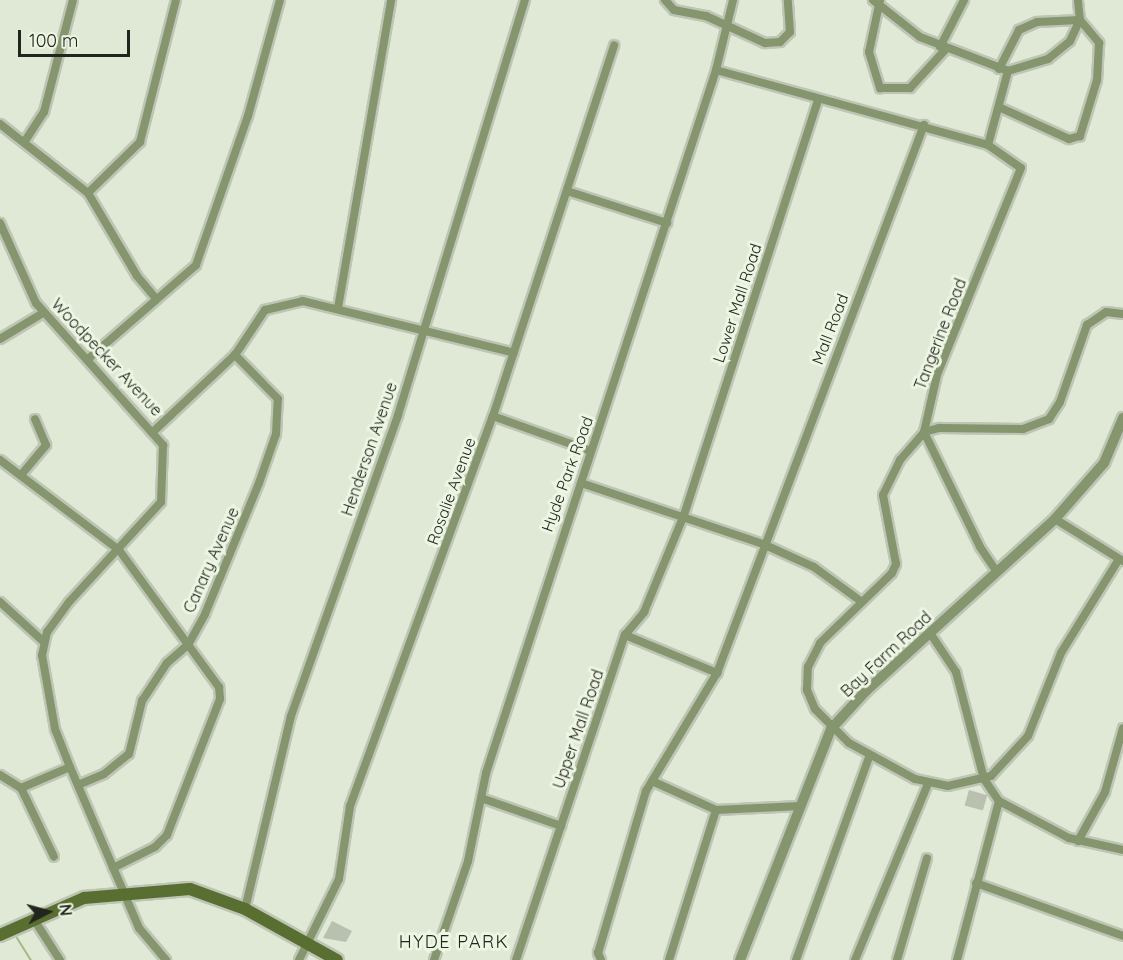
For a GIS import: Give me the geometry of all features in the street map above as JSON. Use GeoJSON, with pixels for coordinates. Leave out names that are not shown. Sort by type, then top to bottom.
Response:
{"type":"FeatureCollection","features":[{"type":"Feature","properties":{"kind":"main road"},"geometry":{"type":"LineString","coordinates":[[0,935],[33,918],[84,898],[124,891],[190,889],[245,909],[337,960]]}},
{"type":"Feature","properties":{"kind":"street"},"geometry":{"type":"LineString","coordinates":[[25,141],[44,112],[73,0]]}},
{"type":"Feature","properties":{"kind":"street"},"geometry":{"type":"LineString","coordinates":[[88,193],[140,142],[176,0]]}},
{"type":"Feature","properties":{"kind":"street"},"geometry":{"type":"LineString","coordinates":[[88,359],[196,265],[205,247],[280,0]]}},
{"type":"Feature","properties":{"kind":"street"},"geometry":{"type":"LineString","coordinates":[[338,308],[391,0]]}},
{"type":"Feature","properties":{"kind":"street","name":"Henderson Avenue"},"geometry":{"type":"LineString","coordinates":[[245,909],[291,716],[399,415],[422,329],[525,0]]}},
{"type":"Feature","properties":{"kind":"street"},"geometry":{"type":"LineString","coordinates":[[665,0],[674,10],[728,24],[753,40],[780,42],[790,32],[788,0]]}},
{"type":"Feature","properties":{"kind":"street","name":"Hyde Park Road"},"geometry":{"type":"LineString","coordinates":[[434,960],[468,861],[481,798],[557,547],[581,483],[667,223],[716,70],[733,0]]}},
{"type":"Feature","properties":{"kind":"street"},"geometry":{"type":"LineString","coordinates":[[964,0],[943,48],[910,88],[880,87],[869,52],[877,1],[943,48],[1004,70],[1048,59],[1070,41],[1080,20],[1078,0]]}},
{"type":"Feature","properties":{"kind":"street"},"geometry":{"type":"LineString","coordinates":[[716,70],[818,99],[924,125],[988,145],[1001,108],[1004,70],[1019,30],[1037,22],[1080,20],[1093,31],[1101,55],[1080,136],[1069,139],[1001,108]]}},
{"type":"Feature","properties":{"kind":"street","name":"Rosalie Avenue"},"geometry":{"type":"LineString","coordinates":[[299,960],[309,944],[339,879],[350,806],[493,416],[570,192],[614,45]]}},
{"type":"Feature","properties":{"kind":"street","name":"Lower Mall Road"},"geometry":{"type":"LineString","coordinates":[[684,515],[818,99]]}},
{"type":"Feature","properties":{"kind":"street"},"geometry":{"type":"LineString","coordinates":[[0,124],[25,141],[88,193],[137,276],[156,299]]}},
{"type":"Feature","properties":{"kind":"street","name":"Mall Road"},"geometry":{"type":"LineString","coordinates":[[601,960],[598,953],[652,781],[717,673],[924,125]]}},
{"type":"Feature","properties":{"kind":"street","name":"Tangerine Road"},"geometry":{"type":"LineString","coordinates":[[924,432],[937,375],[1021,168],[988,145]]}},
{"type":"Feature","properties":{"kind":"street"},"geometry":{"type":"LineString","coordinates":[[570,192],[667,223]]}},
{"type":"Feature","properties":{"kind":"street","name":"Woodpecker Avenue"},"geometry":{"type":"LineString","coordinates":[[0,223],[43,313],[155,430],[163,445],[161,502],[69,602],[44,642]]}},
{"type":"Feature","properties":{"kind":"street"},"geometry":{"type":"LineString","coordinates":[[155,430],[235,355],[265,309],[303,301],[514,353]]}},
{"type":"Feature","properties":{"kind":"street"},"geometry":{"type":"LineString","coordinates":[[1055,519],[1121,560],[1061,653],[1028,736],[1001,769],[984,779],[960,785],[928,784],[869,758],[831,729],[807,690],[808,667],[820,643],[862,602],[896,564],[883,495],[900,460],[924,432],[1023,429],[1049,419],[1060,402],[1088,325],[1106,312],[1123,314]]}},
{"type":"Feature","properties":{"kind":"street"},"geometry":{"type":"LineString","coordinates":[[0,339],[43,313]]}},
{"type":"Feature","properties":{"kind":"street","name":"Canary Avenue"},"geometry":{"type":"LineString","coordinates":[[78,785],[104,774],[129,754],[151,682],[188,645],[225,573],[280,412],[271,389],[235,355]]}},
{"type":"Feature","properties":{"kind":"street"},"geometry":{"type":"LineString","coordinates":[[493,416],[591,451]]}},
{"type":"Feature","properties":{"kind":"street","name":"Bay Farm Road"},"geometry":{"type":"LineString","coordinates":[[740,960],[831,729],[930,633],[1055,519],[1104,463],[1123,418]]}},
{"type":"Feature","properties":{"kind":"street"},"geometry":{"type":"LineString","coordinates":[[21,475],[46,445],[35,419]]}},
{"type":"Feature","properties":{"kind":"street"},"geometry":{"type":"LineString","coordinates":[[924,432],[980,547],[997,572]]}},
{"type":"Feature","properties":{"kind":"street"},"geometry":{"type":"LineString","coordinates":[[0,460],[119,550],[219,687],[220,699],[167,835],[155,847],[113,868]]}},
{"type":"Feature","properties":{"kind":"street"},"geometry":{"type":"LineString","coordinates":[[581,483],[684,515],[764,544],[814,567],[862,602]]}},
{"type":"Feature","properties":{"kind":"street","name":"Upper Mall Road"},"geometry":{"type":"LineString","coordinates":[[516,960],[625,635],[644,612],[684,515]]}},
{"type":"Feature","properties":{"kind":"street"},"geometry":{"type":"LineString","coordinates":[[0,603],[44,642],[44,680],[70,767],[139,928],[166,960]]}},
{"type":"Feature","properties":{"kind":"street"},"geometry":{"type":"LineString","coordinates":[[930,633],[956,672],[984,779],[999,801],[1033,822],[1078,841],[1123,850]]}},
{"type":"Feature","properties":{"kind":"street"},"geometry":{"type":"LineString","coordinates":[[625,635],[717,673]]}},
{"type":"Feature","properties":{"kind":"street"},"geometry":{"type":"LineString","coordinates":[[1078,841],[1105,792],[1123,728]]}},
{"type":"Feature","properties":{"kind":"street"},"geometry":{"type":"LineString","coordinates":[[796,960],[869,758]]}},
{"type":"Feature","properties":{"kind":"street"},"geometry":{"type":"LineString","coordinates":[[21,788],[70,767]]}},
{"type":"Feature","properties":{"kind":"street"},"geometry":{"type":"LineString","coordinates":[[0,775],[21,788],[54,857]]}},
{"type":"Feature","properties":{"kind":"street"},"geometry":{"type":"LineString","coordinates":[[652,781],[716,810],[801,806]]}},
{"type":"Feature","properties":{"kind":"street"},"geometry":{"type":"LineString","coordinates":[[855,960],[928,784]]}},
{"type":"Feature","properties":{"kind":"street"},"geometry":{"type":"LineString","coordinates":[[481,798],[561,826]]}},
{"type":"Feature","properties":{"kind":"street"},"geometry":{"type":"LineString","coordinates":[[957,960],[999,801]]}},
{"type":"Feature","properties":{"kind":"street"},"geometry":{"type":"LineString","coordinates":[[669,960],[716,810]]}},
{"type":"Feature","properties":{"kind":"street"},"geometry":{"type":"LineString","coordinates":[[897,960],[927,858]]}},
{"type":"Feature","properties":{"kind":"street"},"geometry":{"type":"LineString","coordinates":[[976,883],[1123,936]]}},
{"type":"Feature","properties":{"kind":"street"},"geometry":{"type":"LineString","coordinates":[[33,918],[60,960]]}},
{"type":"Feature","properties":{"kind":"building"},"geometry":{"type":"Polygon","coordinates":[[[969,790],[987,795],[983,811],[965,805],[969,790]]]}},
{"type":"Feature","properties":{"kind":"building"},"geometry":{"type":"Polygon","coordinates":[[[332,921],[352,931],[346,942],[323,938],[332,921]]]}},
{"type":"Feature","properties":{"kind":"waterway"},"geometry":{"type":"LineString","coordinates":[[17,938],[31,960]]}},
{"type":"Feature","properties":{"kind":"district","name":"HYDE PARK"},"geometry":{"type":"Point","coordinates":[454,942]}}]}
